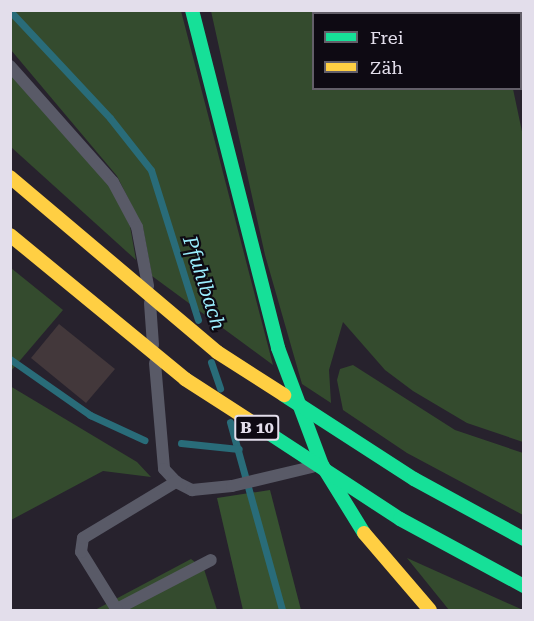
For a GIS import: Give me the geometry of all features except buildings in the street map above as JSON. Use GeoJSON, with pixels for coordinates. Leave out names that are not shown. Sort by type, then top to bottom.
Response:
{"type":"FeatureCollection","features":[{"type":"Feature","properties":{"kind":"main road"},"geometry":{"type":"LineString","coordinates":[[192,10],[278,348],[322,465],[378,555],[430,610]]}},
{"type":"Feature","properties":{"kind":"main road","name":"B 10"},"geometry":{"type":"LineString","coordinates":[[10,177],[78,239],[217,352],[492,524],[524,539]]}},
{"type":"Feature","properties":{"kind":"main road","name":"B 10"},"geometry":{"type":"LineString","coordinates":[[10,235],[46,267],[185,379],[304,460],[482,567],[524,586]]}},
{"type":"Feature","properties":{"kind":"lane"},"geometry":{"type":"LineString","coordinates":[[10,66],[113,182],[138,227],[147,274],[164,469],[176,482],[192,490],[232,486],[322,465]]}},
{"type":"Feature","properties":{"kind":"lane"},"geometry":{"type":"LineString","coordinates":[[176,482],[83,538],[81,552],[116,610],[211,560]]}},
{"type":"Feature","properties":{"kind":"green space"},"geometry":{"type":"Polygon","coordinates":[[[10,11],[181,11],[273,365],[152,276],[143,228],[117,176],[11,50],[10,11]]]}},
{"type":"Feature","properties":{"kind":"green space"},"geometry":{"type":"Polygon","coordinates":[[[211,11],[494,11],[312,12],[312,90],[513,90],[524,141],[523,442],[467,423],[413,391],[385,370],[343,322],[329,370],[331,403],[302,384],[265,255],[211,11]]]}},
{"type":"Feature","properties":{"kind":"green space"},"geometry":{"type":"Polygon","coordinates":[[[10,71],[110,184],[130,226],[136,260],[11,147],[10,71]]]}},
{"type":"Feature","properties":{"kind":"green space"},"geometry":{"type":"Polygon","coordinates":[[[11,268],[63,310],[10,371],[11,268]]]}},
{"type":"Feature","properties":{"kind":"green space"},"geometry":{"type":"Polygon","coordinates":[[[353,365],[455,430],[523,453],[523,515],[407,453],[343,410],[337,380],[340,369],[353,365]]]}},
{"type":"Feature","properties":{"kind":"green space"},"geometry":{"type":"Polygon","coordinates":[[[10,386],[137,462],[151,477],[103,471],[11,520],[10,386]]]}},
{"type":"Feature","properties":{"kind":"green space"},"geometry":{"type":"Polygon","coordinates":[[[270,490],[301,610],[243,610],[217,498],[270,490]]]}},
{"type":"Feature","properties":{"kind":"green space"},"geometry":{"type":"Polygon","coordinates":[[[407,558],[523,610],[449,610],[407,558]]]}},
{"type":"Feature","properties":{"kind":"green space"},"geometry":{"type":"Polygon","coordinates":[[[191,559],[204,569],[217,610],[95,610],[191,559]]]}},
{"type":"Feature","properties":{"kind":"waterway","name":"Pfuhlbach"},"geometry":{"type":"LineString","coordinates":[[10,11],[110,118],[151,170],[198,320]]}},
{"type":"Feature","properties":{"kind":"waterway"},"geometry":{"type":"LineString","coordinates":[[10,359],[90,415],[144,440]]}},
{"type":"Feature","properties":{"kind":"waterway","name":"Pfuhlbach"},"geometry":{"type":"LineString","coordinates":[[211,362],[220,388]]}},
{"type":"Feature","properties":{"kind":"waterway","name":"Pfuhlbach"},"geometry":{"type":"LineString","coordinates":[[230,422],[282,610]]}},
{"type":"Feature","properties":{"kind":"waterway"},"geometry":{"type":"LineString","coordinates":[[181,443],[239,449]]}},
{"type":"Feature","properties":{"kind":"traffic: fast"},"geometry":{"type":"LineString","coordinates":[[192,10],[278,348],[322,465],[364,533]]}},
{"type":"Feature","properties":{"kind":"traffic: fast"},"geometry":{"type":"LineString","coordinates":[[284,395],[414,479],[524,539]]}},
{"type":"Feature","properties":{"kind":"traffic: fast"},"geometry":{"type":"LineString","coordinates":[[264,430],[400,519],[524,586]]}},
{"type":"Feature","properties":{"kind":"traffic: slow"},"geometry":{"type":"LineString","coordinates":[[10,177],[217,352],[284,395]]}},
{"type":"Feature","properties":{"kind":"traffic: slow"},"geometry":{"type":"LineString","coordinates":[[10,235],[185,379],[264,430]]}},
{"type":"Feature","properties":{"kind":"traffic: slow"},"geometry":{"type":"LineString","coordinates":[[364,533],[430,610]]}}]}
